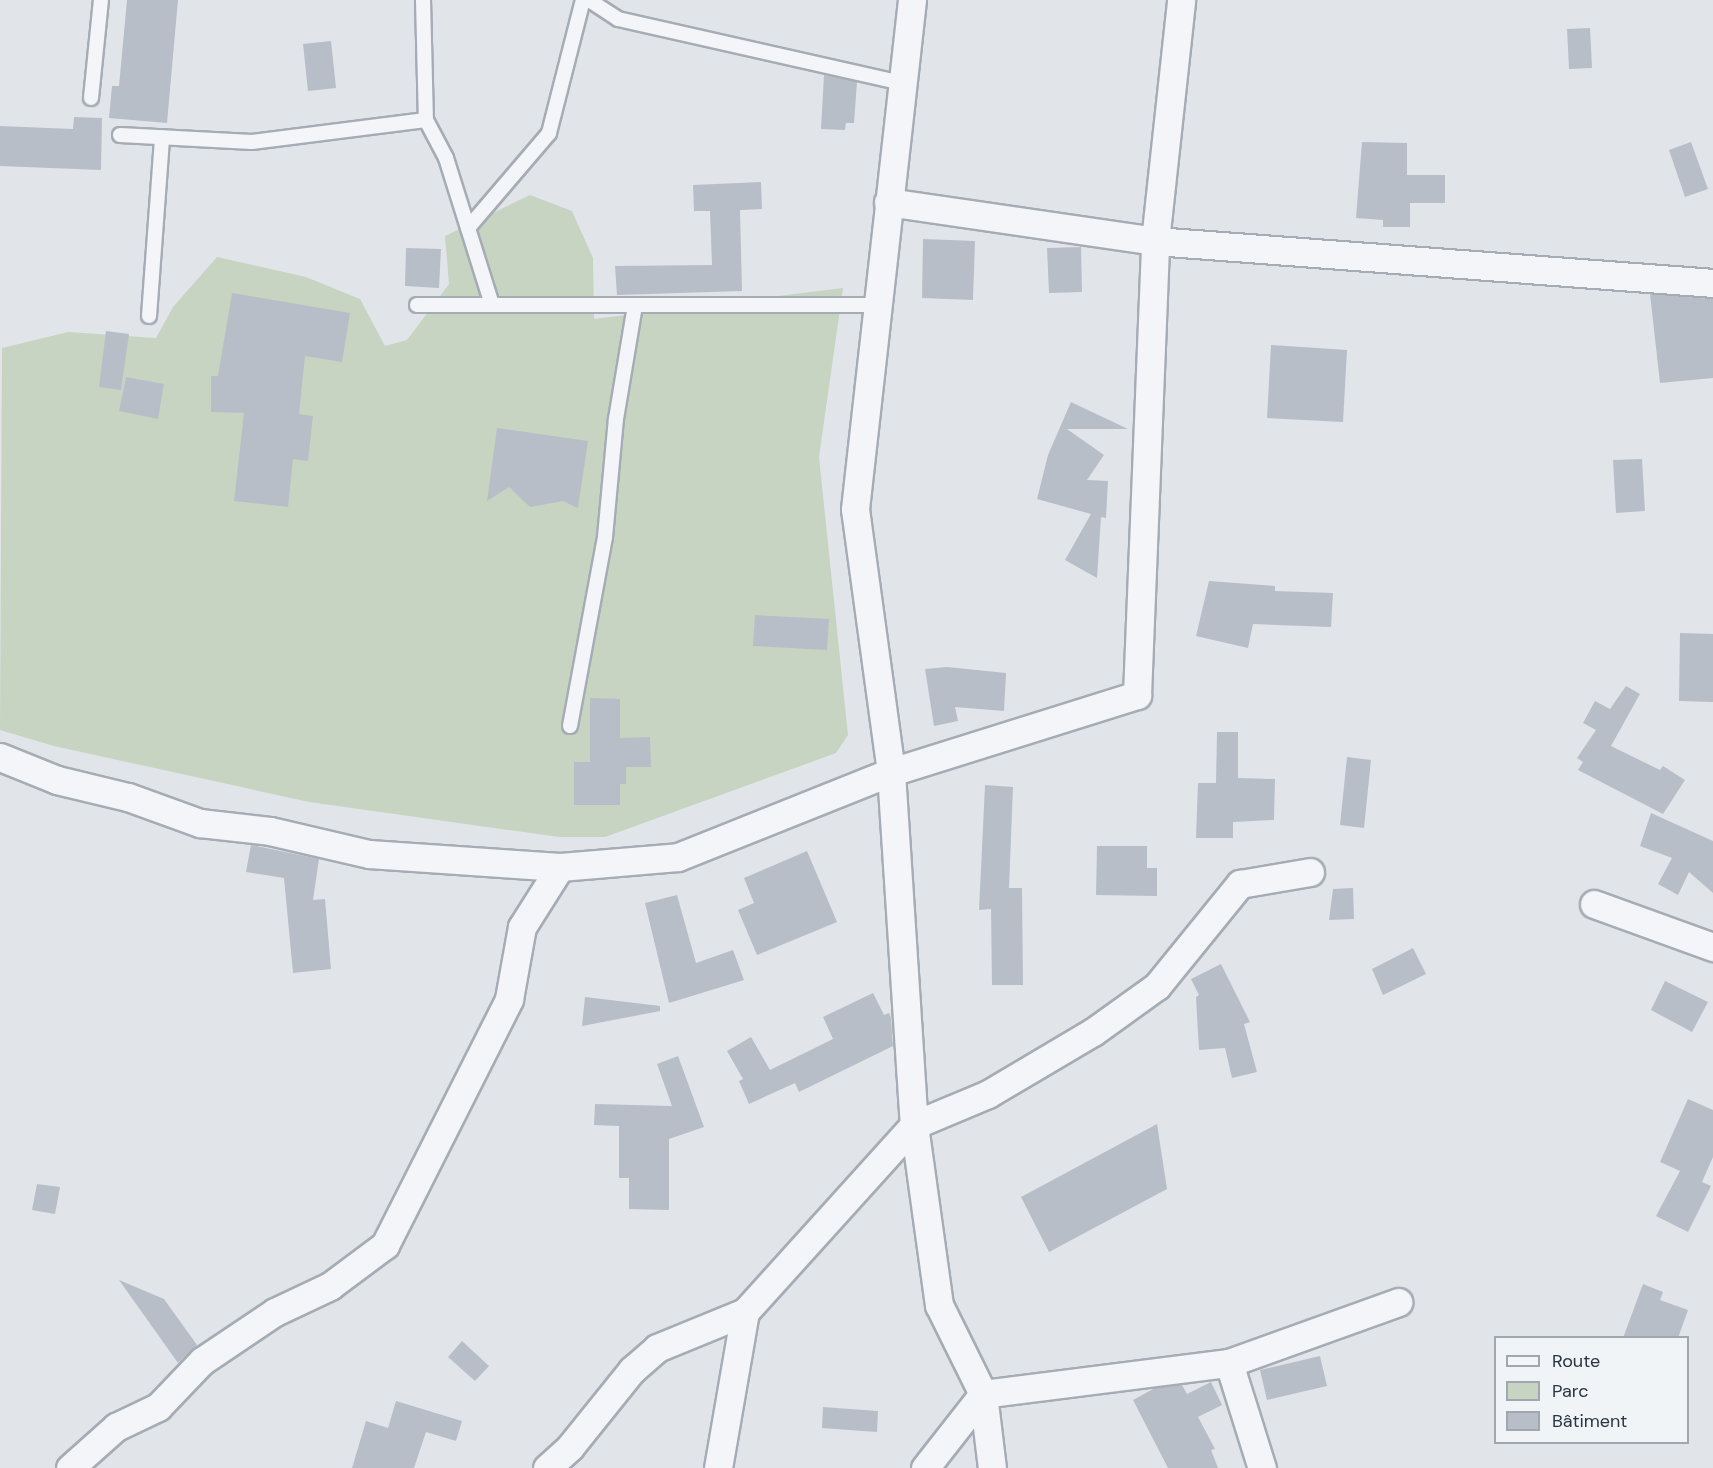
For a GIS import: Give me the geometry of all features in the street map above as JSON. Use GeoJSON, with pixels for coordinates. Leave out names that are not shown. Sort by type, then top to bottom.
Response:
{"type":"FeatureCollection","features":[{"type":"Feature","properties":{"kind":"street"},"geometry":{"type":"LineString","coordinates":[[912,0],[855,509],[891,772],[914,1125],[939,1305],[983,1394],[992,1468]]}},
{"type":"Feature","properties":{"kind":"street"},"geometry":{"type":"LineString","coordinates":[[0,757],[57,780],[128,796],[200,823],[270,831],[369,854],[560,867],[678,857],[891,772],[1137,695],[1155,241],[1181,0]]}},
{"type":"Feature","properties":{"kind":"street"},"geometry":{"type":"LineString","coordinates":[[888,202],[1155,241],[1713,283]]}},
{"type":"Feature","properties":{"kind":"street"},"geometry":{"type":"LineString","coordinates":[[70,1468],[116,1427],[158,1407],[202,1361],[275,1312],[330,1286],[385,1245],[509,999],[522,927],[560,867]]}},
{"type":"Feature","properties":{"kind":"street"},"geometry":{"type":"LineString","coordinates":[[547,1468],[570,1447],[632,1370],[657,1348],[745,1312],[914,1125],[988,1094],[1093,1032],[1158,986],[1240,884],[1310,872]]}},
{"type":"Feature","properties":{"kind":"street"},"geometry":{"type":"LineString","coordinates":[[1594,904],[1713,947]]}},
{"type":"Feature","properties":{"kind":"street"},"geometry":{"type":"LineString","coordinates":[[925,1468],[983,1394],[1229,1363],[1398,1302]]}},
{"type":"Feature","properties":{"kind":"street"},"geometry":{"type":"LineString","coordinates":[[718,1468],[745,1312]]}},
{"type":"Feature","properties":{"kind":"street"},"geometry":{"type":"LineString","coordinates":[[1229,1363],[1262,1468]]}},
{"type":"Feature","properties":{"kind":"lane"},"geometry":{"type":"LineString","coordinates":[[91,98],[101,0]]}},
{"type":"Feature","properties":{"kind":"lane"},"geometry":{"type":"LineString","coordinates":[[423,0],[426,120],[446,158],[492,305]]}},
{"type":"Feature","properties":{"kind":"lane"},"geometry":{"type":"LineString","coordinates":[[468,228],[549,133],[583,0]]}},
{"type":"Feature","properties":{"kind":"lane"},"geometry":{"type":"LineString","coordinates":[[590,0],[618,19],[902,83]]}},
{"type":"Feature","properties":{"kind":"lane"},"geometry":{"type":"LineString","coordinates":[[120,135],[252,142],[426,120]]}},
{"type":"Feature","properties":{"kind":"lane"},"geometry":{"type":"LineString","coordinates":[[149,316],[162,137]]}},
{"type":"Feature","properties":{"kind":"lane"},"geometry":{"type":"LineString","coordinates":[[417,305],[877,305]]}},
{"type":"Feature","properties":{"kind":"lane"},"geometry":{"type":"LineString","coordinates":[[570,726],[605,537],[616,419],[635,306]]}},
{"type":"Feature","properties":{"kind":"green space"},"geometry":{"type":"Polygon","coordinates":[[[530,195],[572,211],[593,258],[594,319],[843,288],[819,457],[848,735],[836,753],[605,837],[559,837],[309,802],[54,746],[0,730],[2,348],[68,332],[156,338],[173,307],[217,257],[306,277],[360,299],[385,346],[407,340],[449,284],[445,236],[530,195]]]}},
{"type":"Feature","properties":{"kind":"building"},"geometry":{"type":"Polygon","coordinates":[[[127,0],[178,0],[167,123],[109,118],[112,86],[119,86],[127,0]]]}},
{"type":"Feature","properties":{"kind":"building"},"geometry":{"type":"Polygon","coordinates":[[[1590,28],[1592,68],[1569,69],[1567,29],[1590,28]]]}},
{"type":"Feature","properties":{"kind":"building"},"geometry":{"type":"Polygon","coordinates":[[[331,41],[336,88],[308,91],[303,44],[331,41]]]}},
{"type":"Feature","properties":{"kind":"building"},"geometry":{"type":"Polygon","coordinates":[[[824,75],[857,82],[854,123],[846,123],[845,130],[821,129],[824,75]]]}},
{"type":"Feature","properties":{"kind":"building"},"geometry":{"type":"Polygon","coordinates":[[[74,117],[102,118],[101,170],[0,166],[0,126],[73,129],[74,117]]]}},
{"type":"Feature","properties":{"kind":"building"},"geometry":{"type":"Polygon","coordinates":[[[1362,142],[1407,143],[1407,175],[1445,175],[1445,203],[1410,203],[1410,227],[1383,227],[1383,220],[1356,218],[1362,142]]]}},
{"type":"Feature","properties":{"kind":"building"},"geometry":{"type":"Polygon","coordinates":[[[1691,142],[1708,189],[1685,197],[1669,150],[1691,142]]]}},
{"type":"Feature","properties":{"kind":"building"},"geometry":{"type":"Polygon","coordinates":[[[761,182],[762,209],[740,210],[742,291],[617,295],[615,266],[712,265],[710,211],[694,211],[693,185],[761,182]]]}},
{"type":"Feature","properties":{"kind":"building"},"geometry":{"type":"Polygon","coordinates":[[[923,239],[975,241],[973,300],[922,298],[923,239]]]}},
{"type":"Feature","properties":{"kind":"building"},"geometry":{"type":"Polygon","coordinates":[[[1081,247],[1082,292],[1049,293],[1047,248],[1081,247]]]}},
{"type":"Feature","properties":{"kind":"building"},"geometry":{"type":"Polygon","coordinates":[[[406,248],[441,249],[439,288],[405,286],[406,248]]]}},
{"type":"Feature","properties":{"kind":"building"},"geometry":{"type":"Polygon","coordinates":[[[232,293],[350,313],[342,362],[305,356],[299,414],[313,416],[308,461],[293,459],[288,507],[234,501],[244,413],[211,412],[211,376],[218,376],[232,293]]]}},
{"type":"Feature","properties":{"kind":"building"},"geometry":{"type":"Polygon","coordinates":[[[1650,294],[1713,299],[1713,378],[1660,383],[1650,294]]]}},
{"type":"Feature","properties":{"kind":"building"},"geometry":{"type":"Polygon","coordinates":[[[106,331],[129,334],[121,390],[99,387],[106,331]]]}},
{"type":"Feature","properties":{"kind":"building"},"geometry":{"type":"Polygon","coordinates":[[[1271,345],[1347,350],[1343,422],[1267,418],[1271,345]]]}},
{"type":"Feature","properties":{"kind":"building"},"geometry":{"type":"Polygon","coordinates":[[[126,377],[164,384],[158,419],[119,411],[126,377]]]}},
{"type":"Feature","properties":{"kind":"building"},"geometry":{"type":"Polygon","coordinates":[[[1071,402],[1128,429],[1067,429],[1104,455],[1087,480],[1108,481],[1106,518],[1101,517],[1097,578],[1065,560],[1091,514],[1037,499],[1048,455],[1071,402]]]}},
{"type":"Feature","properties":{"kind":"building"},"geometry":{"type":"Polygon","coordinates":[[[497,428],[588,441],[578,508],[563,501],[530,507],[509,487],[487,501],[497,428]]]}},
{"type":"Feature","properties":{"kind":"building"},"geometry":{"type":"Polygon","coordinates":[[[1642,459],[1645,511],[1616,513],[1613,460],[1642,459]]]}},
{"type":"Feature","properties":{"kind":"building"},"geometry":{"type":"Polygon","coordinates":[[[1209,581],[1275,586],[1275,591],[1333,593],[1331,627],[1253,624],[1248,648],[1196,636],[1209,581]]]}},
{"type":"Feature","properties":{"kind":"building"},"geometry":{"type":"Polygon","coordinates":[[[755,615],[829,619],[827,650],[753,646],[755,615]]]}},
{"type":"Feature","properties":{"kind":"building"},"geometry":{"type":"Polygon","coordinates":[[[1680,633],[1713,634],[1713,702],[1679,701],[1680,633]]]}},
{"type":"Feature","properties":{"kind":"building"},"geometry":{"type":"Polygon","coordinates":[[[947,667],[1006,673],[1004,711],[955,707],[958,721],[934,726],[925,669],[947,667]]]}},
{"type":"Feature","properties":{"kind":"building"},"geometry":{"type":"Polygon","coordinates":[[[1626,686],[1640,694],[1611,746],[1660,770],[1663,766],[1685,780],[1663,814],[1578,770],[1583,762],[1577,758],[1596,730],[1583,723],[1595,701],[1610,709],[1626,686]]]}},
{"type":"Feature","properties":{"kind":"building"},"geometry":{"type":"Polygon","coordinates":[[[590,698],[620,699],[620,738],[650,737],[651,767],[626,767],[626,784],[620,784],[620,805],[574,805],[574,762],[590,762],[590,698]]]}},
{"type":"Feature","properties":{"kind":"building"},"geometry":{"type":"Polygon","coordinates":[[[1217,732],[1238,732],[1238,778],[1275,779],[1274,820],[1233,822],[1233,838],[1196,838],[1198,783],[1216,783],[1217,732]]]}},
{"type":"Feature","properties":{"kind":"building"},"geometry":{"type":"Polygon","coordinates":[[[1347,757],[1371,760],[1364,828],[1340,825],[1347,757]]]}},
{"type":"Feature","properties":{"kind":"building"},"geometry":{"type":"Polygon","coordinates":[[[985,785],[1013,787],[1009,888],[1022,888],[1023,985],[992,985],[991,909],[979,910],[985,785]]]}},
{"type":"Feature","properties":{"kind":"building"},"geometry":{"type":"Polygon","coordinates":[[[1651,813],[1713,841],[1713,893],[1689,872],[1678,895],[1658,884],[1672,858],[1640,846],[1651,813]]]}},
{"type":"Feature","properties":{"kind":"building"},"geometry":{"type":"Polygon","coordinates":[[[251,845],[319,859],[313,900],[325,899],[331,969],[293,973],[284,878],[246,872],[251,845]]]}},
{"type":"Feature","properties":{"kind":"building"},"geometry":{"type":"Polygon","coordinates":[[[1097,846],[1147,846],[1147,868],[1157,868],[1157,896],[1096,895],[1097,846]]]}},
{"type":"Feature","properties":{"kind":"building"},"geometry":{"type":"Polygon","coordinates":[[[807,851],[837,922],[757,955],[738,910],[754,903],[744,878],[807,851]]]}},
{"type":"Feature","properties":{"kind":"building"},"geometry":{"type":"Polygon","coordinates":[[[1353,888],[1354,919],[1329,920],[1333,889],[1353,888]]]}},
{"type":"Feature","properties":{"kind":"building"},"geometry":{"type":"Polygon","coordinates":[[[677,895],[696,963],[733,950],[744,980],[669,1003],[645,903],[677,895]]]}},
{"type":"Feature","properties":{"kind":"building"},"geometry":{"type":"Polygon","coordinates":[[[1413,948],[1426,974],[1383,995],[1372,969],[1413,948]]]}},
{"type":"Feature","properties":{"kind":"building"},"geometry":{"type":"Polygon","coordinates":[[[1221,964],[1250,1022],[1244,1024],[1257,1072],[1232,1078],[1225,1048],[1199,1050],[1196,997],[1199,995],[1191,979],[1221,964]]]}},
{"type":"Feature","properties":{"kind":"building"},"geometry":{"type":"Polygon","coordinates":[[[1665,981],[1708,1002],[1692,1032],[1651,1010],[1665,981]]]}},
{"type":"Feature","properties":{"kind":"building"},"geometry":{"type":"Polygon","coordinates":[[[873,993],[884,1015],[889,1013],[891,1018],[893,1046],[799,1092],[795,1083],[749,1104],[739,1081],[743,1079],[727,1051],[751,1037],[770,1070],[833,1039],[823,1017],[873,993]]]}},
{"type":"Feature","properties":{"kind":"building"},"geometry":{"type":"Polygon","coordinates":[[[585,997],[660,1006],[660,1011],[582,1026],[585,997]]]}},
{"type":"Feature","properties":{"kind":"building"},"geometry":{"type":"Polygon","coordinates":[[[678,1056],[704,1127],[669,1139],[669,1210],[629,1209],[629,1178],[619,1178],[619,1126],[594,1125],[595,1104],[672,1106],[657,1064],[678,1056]]]}},
{"type":"Feature","properties":{"kind":"building"},"geometry":{"type":"Polygon","coordinates":[[[1688,1099],[1713,1110],[1713,1157],[1702,1182],[1711,1186],[1688,1232],[1656,1216],[1680,1171],[1660,1162],[1688,1099]]]}},
{"type":"Feature","properties":{"kind":"building"},"geometry":{"type":"Polygon","coordinates":[[[1157,1124],[1167,1189],[1049,1252],[1021,1197],[1157,1124]]]}},
{"type":"Feature","properties":{"kind":"building"},"geometry":{"type":"Polygon","coordinates":[[[37,1184],[60,1187],[55,1214],[32,1210],[37,1184]]]}},
{"type":"Feature","properties":{"kind":"building"},"geometry":{"type":"Polygon","coordinates":[[[119,1280],[164,1299],[197,1345],[178,1363],[119,1280]]]}},
{"type":"Feature","properties":{"kind":"building"},"geometry":{"type":"Polygon","coordinates":[[[1643,1284],[1663,1292],[1660,1300],[1688,1310],[1679,1336],[1624,1336],[1643,1284]]]}},
{"type":"Feature","properties":{"kind":"building"},"geometry":{"type":"Polygon","coordinates":[[[462,1341],[489,1366],[475,1381],[448,1357],[462,1341]]]}},
{"type":"Feature","properties":{"kind":"building"},"geometry":{"type":"Polygon","coordinates":[[[1320,1356],[1327,1386],[1267,1400],[1260,1370],[1320,1356]]]}},
{"type":"Feature","properties":{"kind":"building"},"geometry":{"type":"Polygon","coordinates":[[[1211,1382],[1222,1405],[1198,1417],[1215,1449],[1211,1450],[1218,1468],[1168,1468],[1133,1400],[1155,1388],[1182,1385],[1187,1394],[1211,1382]]]}},
{"type":"Feature","properties":{"kind":"building"},"geometry":{"type":"Polygon","coordinates":[[[396,1401],[462,1421],[456,1441],[426,1432],[414,1468],[352,1468],[366,1421],[388,1428],[396,1401]]]}},
{"type":"Feature","properties":{"kind":"building"},"geometry":{"type":"Polygon","coordinates":[[[823,1407],[878,1411],[877,1432],[822,1428],[823,1407]]]}}]}
